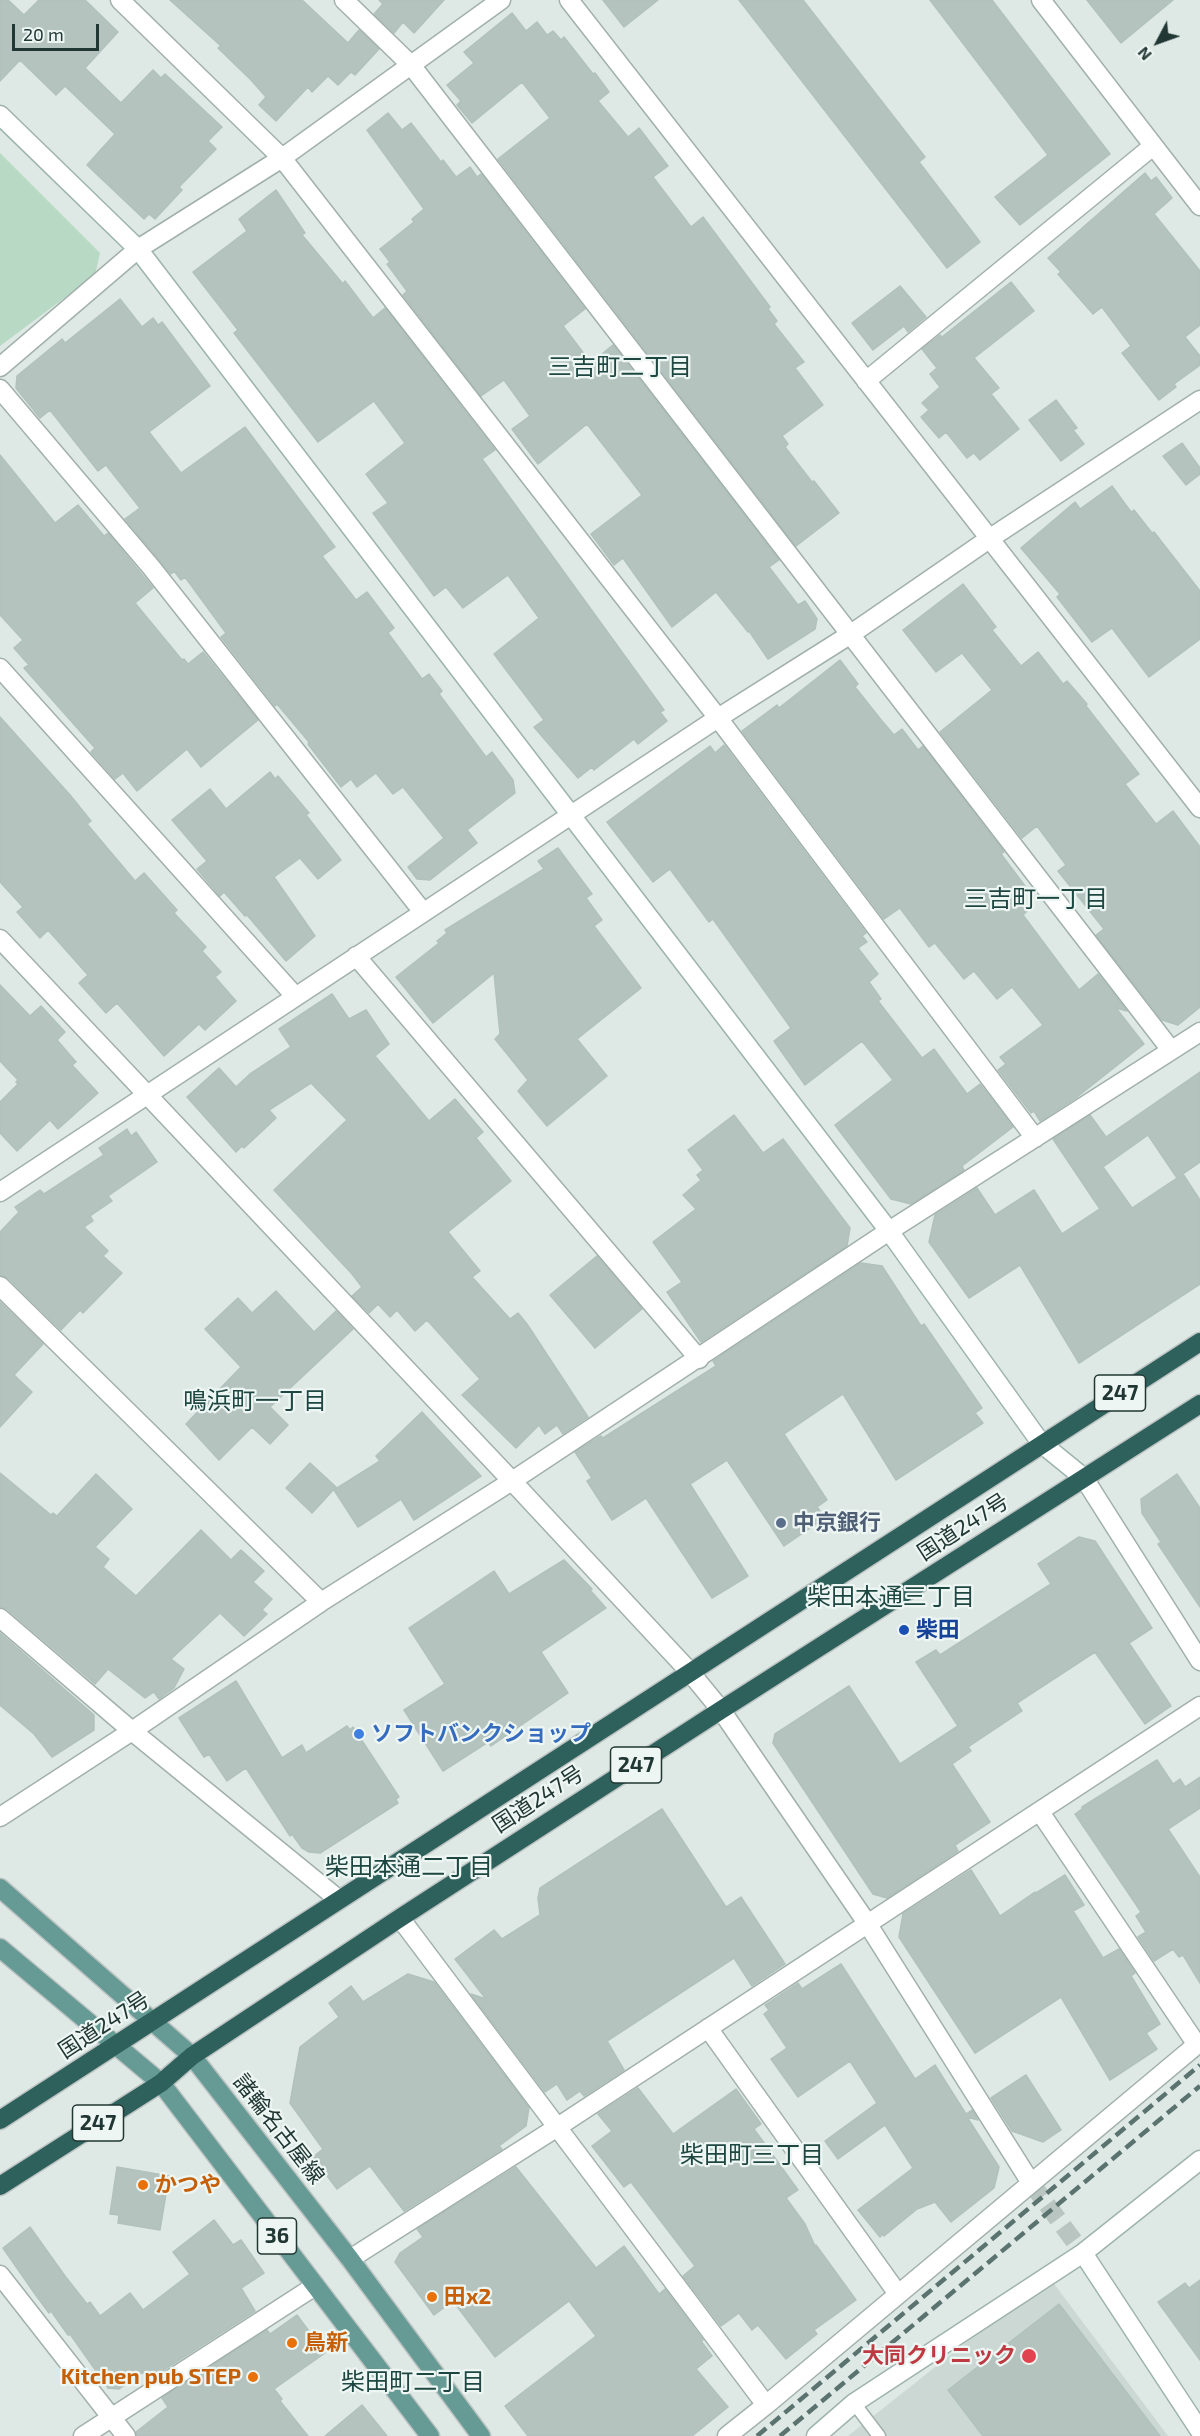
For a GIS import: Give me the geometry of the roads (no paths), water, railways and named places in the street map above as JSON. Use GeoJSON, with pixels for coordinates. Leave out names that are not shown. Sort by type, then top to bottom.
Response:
{"type":"FeatureCollection","features":[{"type":"Feature","properties":{"kind":"highway","name":"国道247号"},"geometry":{"type":"LineString","coordinates":[[0,2120],[154,2022],[338,1899],[689,1671],[1200,1342]]}},
{"type":"Feature","properties":{"kind":"highway","name":"国道247号"},"geometry":{"type":"LineString","coordinates":[[0,2186],[161,2083],[192,2056],[400,1918],[1200,1404]]}},
{"type":"Feature","properties":{"kind":"main road","name":"諸輪名古屋線"},"geometry":{"type":"LineString","coordinates":[[0,1888],[192,2056],[350,2259],[481,2436]]}},
{"type":"Feature","properties":{"kind":"main road","name":"36"},"geometry":{"type":"LineString","coordinates":[[0,1948],[161,2083],[430,2436]]}},
{"type":"Feature","properties":{"kind":"street"},"geometry":{"type":"LineString","coordinates":[[120,0],[282,158],[718,718],[1035,1138]]}},
{"type":"Feature","properties":{"kind":"street"},"geometry":{"type":"LineString","coordinates":[[344,0],[411,65],[1171,1050]]}},
{"type":"Feature","properties":{"kind":"street"},"geometry":{"type":"LineString","coordinates":[[0,367],[138,249],[282,158],[501,0]]}},
{"type":"Feature","properties":{"kind":"street"},"geometry":{"type":"LineString","coordinates":[[569,0],[1200,808]]}},
{"type":"Feature","properties":{"kind":"street"},"geometry":{"type":"LineString","coordinates":[[1041,0],[1200,206]]}},
{"type":"Feature","properties":{"kind":"street"},"geometry":{"type":"LineString","coordinates":[[0,116],[138,249],[889,1231],[1041,1443],[1084,1478],[1200,1661]]}},
{"type":"Feature","properties":{"kind":"street"},"geometry":{"type":"LineString","coordinates":[[866,381],[1153,146]]}},
{"type":"Feature","properties":{"kind":"street"},"geometry":{"type":"LineString","coordinates":[[0,389],[151,567],[423,912]]}},
{"type":"Feature","properties":{"kind":"street"},"geometry":{"type":"LineString","coordinates":[[1,1190],[718,718],[851,634],[989,539],[1200,400]]}},
{"type":"Feature","properties":{"kind":"street"},"geometry":{"type":"LineString","coordinates":[[0,668],[295,996]]}},
{"type":"Feature","properties":{"kind":"street"},"geometry":{"type":"LineString","coordinates":[[0,939],[513,1481],[689,1671],[721,1710],[867,1923],[1031,2183]]}},
{"type":"Feature","properties":{"kind":"street"},"geometry":{"type":"LineString","coordinates":[[356,956],[699,1359]]}},
{"type":"Feature","properties":{"kind":"street"},"geometry":{"type":"LineString","coordinates":[[0,1817],[132,1731],[321,1602],[513,1481],[889,1231],[1200,1032]]}},
{"type":"Feature","properties":{"kind":"street"},"geometry":{"type":"LineString","coordinates":[[0,1287],[321,1602]]}},
{"type":"Feature","properties":{"kind":"street"},"geometry":{"type":"LineString","coordinates":[[0,1618],[132,1731],[338,1899]]}},
{"type":"Feature","properties":{"kind":"street"},"geometry":{"type":"LineString","coordinates":[[350,2259],[556,2128],[1200,1706]]}},
{"type":"Feature","properties":{"kind":"street"},"geometry":{"type":"LineString","coordinates":[[727,2436],[1199,2044],[1040,1812]]}},
{"type":"Feature","properties":{"kind":"street"},"geometry":{"type":"LineString","coordinates":[[400,1918],[766,2405]]}},
{"type":"Feature","properties":{"kind":"street"},"geometry":{"type":"LineString","coordinates":[[708,2028],[898,2294]]}},
{"type":"Feature","properties":{"kind":"street"},"geometry":{"type":"LineString","coordinates":[[816,2436],[854,2403],[1083,2253],[1200,2160]]}},
{"type":"Feature","properties":{"kind":"street"},"geometry":{"type":"LineString","coordinates":[[1083,2253],[1200,2431]]}},
{"type":"Feature","properties":{"kind":"street"},"geometry":{"type":"LineString","coordinates":[[0,2275],[126,2436]]}},
{"type":"Feature","properties":{"kind":"street"},"geometry":{"type":"LineString","coordinates":[[83,2436],[315,2286]]}},
{"type":"Feature","properties":{"kind":"lane"},"geometry":{"type":"LineString","coordinates":[[854,2403],[879,2436]]}},
{"type":"Feature","properties":{"kind":"tunnel"},"geometry":{"type":"LineString","coordinates":[[1031,2183],[1083,2253]]}},
{"type":"Feature","properties":{"kind":"railway"},"geometry":{"type":"LineString","coordinates":[[757,2436],[1200,2065]]}},
{"type":"Feature","properties":{"kind":"railway"},"geometry":{"type":"LineString","coordinates":[[780,2436],[1200,2086]]}},
{"type":"Feature","properties":{"kind":"place","name":"中京銀行"},"geometry":{"type":"Point","coordinates":[781,1523]}},
{"type":"Feature","properties":{"kind":"place","name":"柴田"},"geometry":{"type":"Point","coordinates":[904,1630]}},
{"type":"Feature","properties":{"kind":"place","name":"ソフトバンクショップ"},"geometry":{"type":"Point","coordinates":[359,1734]}},
{"type":"Feature","properties":{"kind":"place","name":"かつや"},"geometry":{"type":"Point","coordinates":[143,2185]}},
{"type":"Feature","properties":{"kind":"place","name":"田x2"},"geometry":{"type":"Point","coordinates":[432,2297]}},
{"type":"Feature","properties":{"kind":"place","name":"鳥新"},"geometry":{"type":"Point","coordinates":[292,2343]}},
{"type":"Feature","properties":{"kind":"place","name":"大同クリニック"},"geometry":{"type":"Point","coordinates":[1029,2356]}},
{"type":"Feature","properties":{"kind":"place","name":"Kitchen pub STEP"},"geometry":{"type":"Point","coordinates":[253,2377]}},
{"type":"Feature","properties":{"kind":"district","name":"三吉町二丁目"},"geometry":{"type":"Point","coordinates":[620,367]}},
{"type":"Feature","properties":{"kind":"district","name":"三吉町一丁目"},"geometry":{"type":"Point","coordinates":[1036,899]}},
{"type":"Feature","properties":{"kind":"district","name":"鳴浜町一丁目"},"geometry":{"type":"Point","coordinates":[255,1401]}},
{"type":"Feature","properties":{"kind":"district","name":"柴田本通三丁目"},"geometry":{"type":"Point","coordinates":[891,1597]}},
{"type":"Feature","properties":{"kind":"district","name":"柴田本通二丁目"},"geometry":{"type":"Point","coordinates":[409,1867]}},
{"type":"Feature","properties":{"kind":"district","name":"柴田町三丁目"},"geometry":{"type":"Point","coordinates":[752,2155]}},
{"type":"Feature","properties":{"kind":"district","name":"柴田町二丁目"},"geometry":{"type":"Point","coordinates":[413,2382]}}]}
